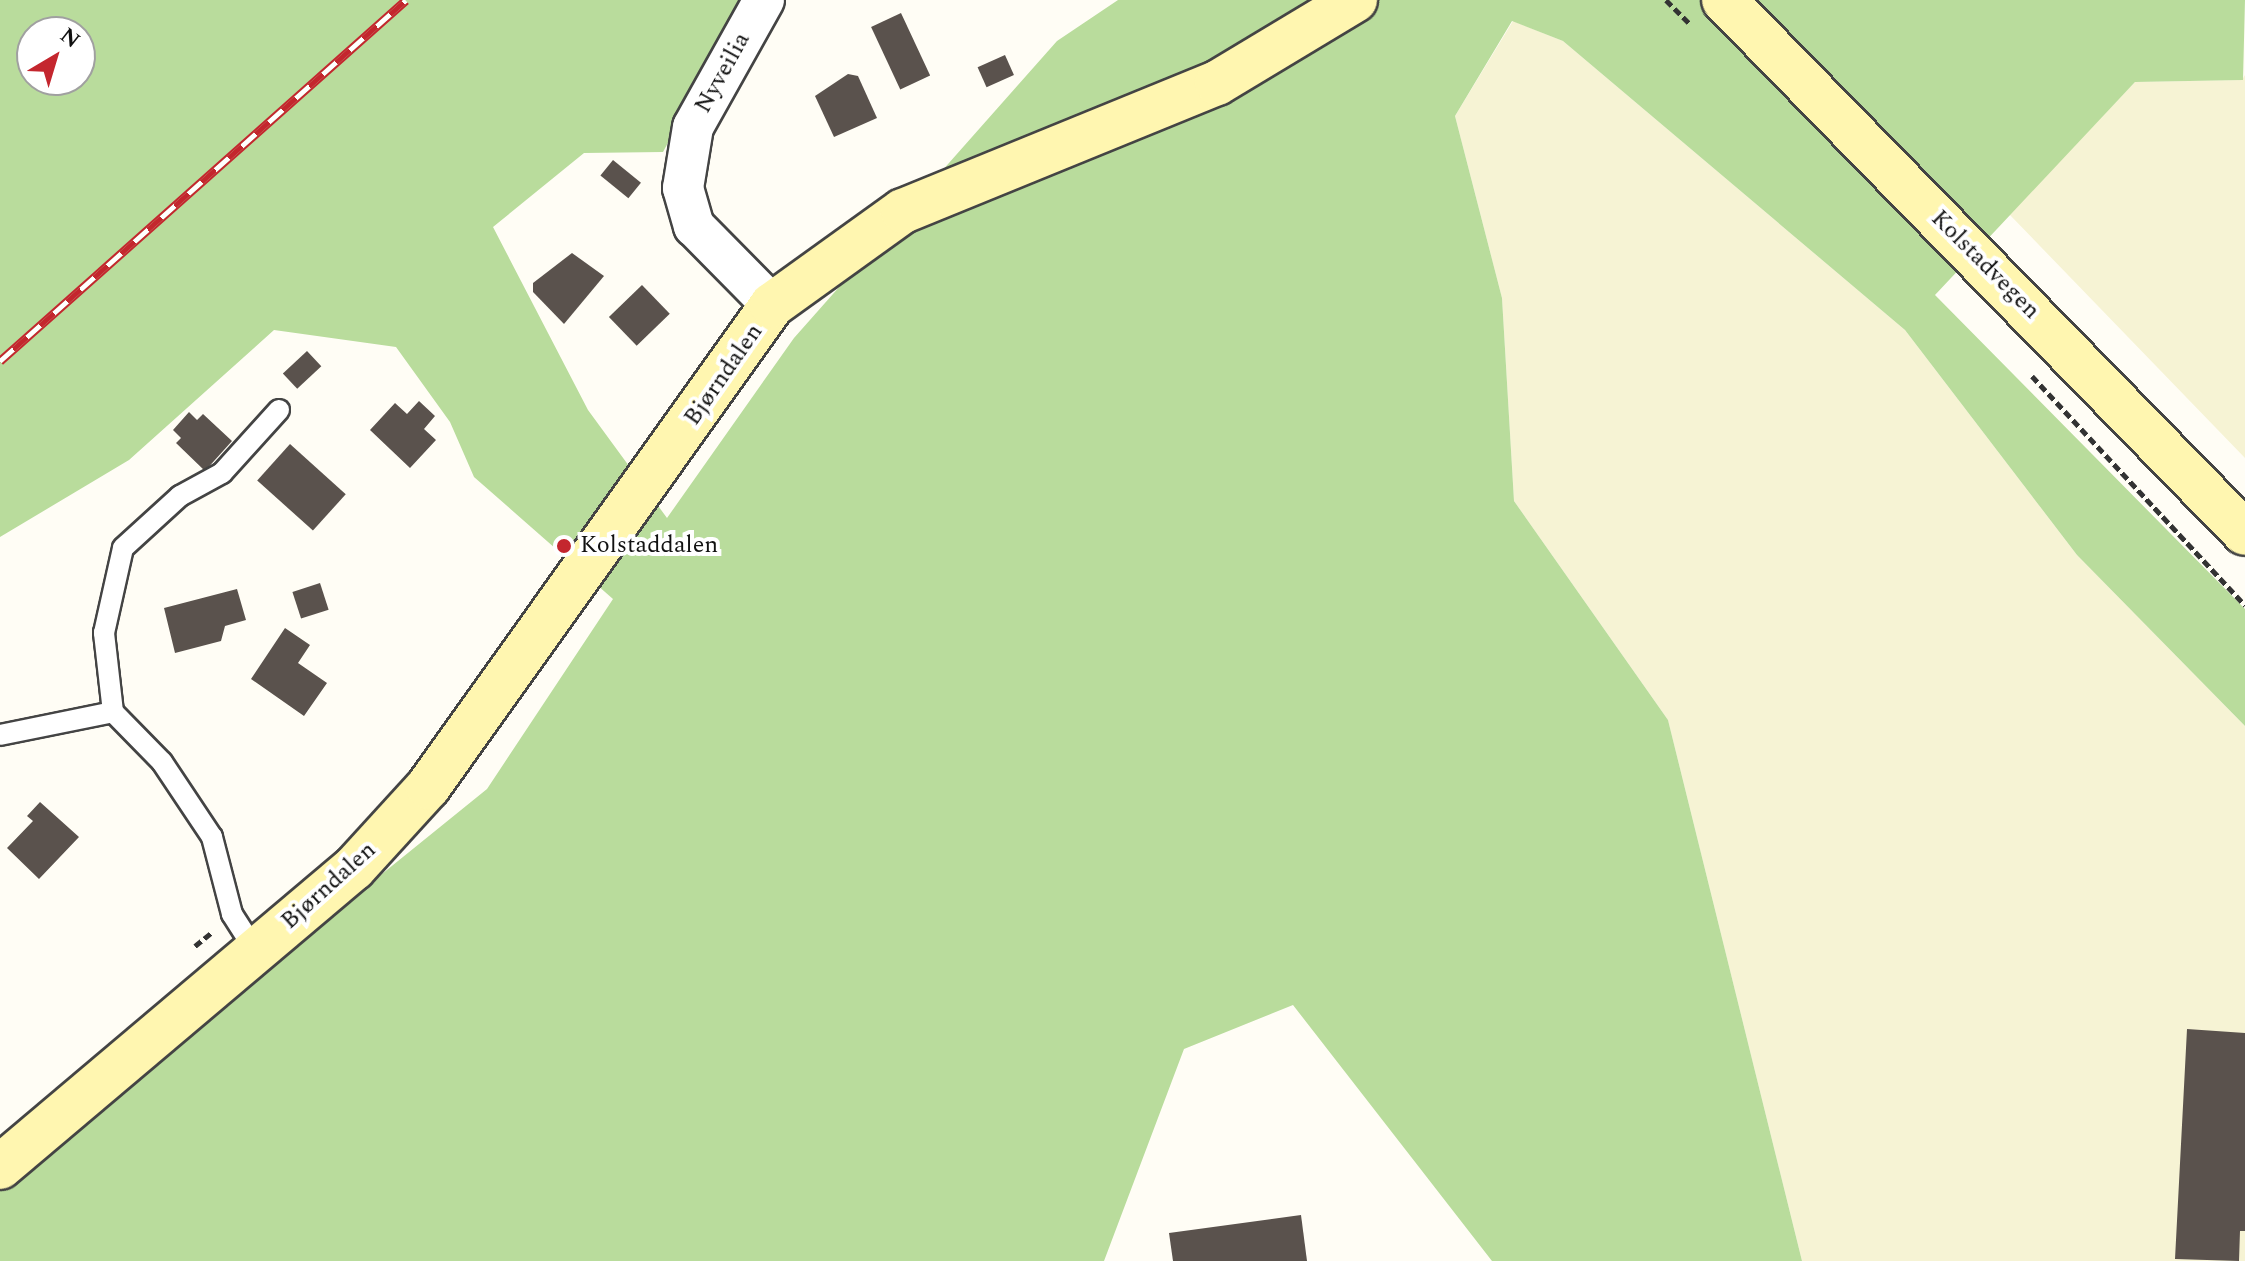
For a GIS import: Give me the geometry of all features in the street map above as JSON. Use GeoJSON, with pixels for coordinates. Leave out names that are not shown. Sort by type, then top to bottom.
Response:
{"type":"FeatureCollection","features":[{"type":"Feature","properties":{"kind":"main road","name":"Bjørndalen"},"geometry":{"type":"LineString","coordinates":[[0,1167],[354,868],[428,787],[772,305],[903,211],[1217,83],[1355,0]]}},
{"type":"Feature","properties":{"kind":"main road","name":"Kolstadvegen"},"geometry":{"type":"LineString","coordinates":[[1724,0],[2245,533]]}},
{"type":"Feature","properties":{"kind":"street","name":"Nyveilia"},"geometry":{"type":"LineString","coordinates":[[764,0],[693,127],[683,188],[694,226],[772,305]]}},
{"type":"Feature","properties":{"kind":"lane"},"geometry":{"type":"LineString","coordinates":[[255,950],[232,914],[212,837],[162,762],[113,712],[104,633],[123,548],[180,496],[222,473],[279,410]]}},
{"type":"Feature","properties":{"kind":"lane"},"geometry":{"type":"LineString","coordinates":[[0,735],[113,712]]}},
{"type":"Feature","properties":{"kind":"path"},"geometry":{"type":"LineString","coordinates":[[2025,366],[2245,605]]}},
{"type":"Feature","properties":{"kind":"shaded area"},"geometry":{"type":"Polygon","coordinates":[[[1513,21],[1563,41],[1905,330],[2077,555],[2245,726],[2245,1261],[1802,1261],[1668,720],[1514,501],[1502,298],[1455,116],[1513,21]]]}},
{"type":"Feature","properties":{"kind":"shaded area"},"geometry":{"type":"Polygon","coordinates":[[[2245,75],[2245,458],[2009,214],[2135,82],[2242,80],[2245,75]]]}},
{"type":"Feature","properties":{"kind":"green space"},"geometry":{"type":"Polygon","coordinates":[[[0,0],[745,0],[663,152],[584,153],[493,227],[588,410],[667,518],[794,338],[1057,41],[1118,0],[2245,0],[2243,80],[2135,82],[1935,295],[2245,609],[2245,726],[2077,555],[1905,330],[1563,41],[1512,21],[1455,116],[1502,298],[1514,501],[1668,720],[1802,1261],[1492,1261],[1293,1005],[1184,1049],[1104,1261],[0,1261],[0,1183],[487,789],[613,599],[474,477],[450,422],[396,347],[274,330],[129,460],[0,537],[0,0]]]}},
{"type":"Feature","properties":{"kind":"building"},"geometry":{"type":"Polygon","coordinates":[[[901,13],[930,76],[900,89],[871,27],[901,13]]]}},
{"type":"Feature","properties":{"kind":"building"},"geometry":{"type":"Polygon","coordinates":[[[1005,55],[1014,75],[987,87],[978,67],[1005,55]]]}},
{"type":"Feature","properties":{"kind":"building"},"geometry":{"type":"Polygon","coordinates":[[[848,74],[858,76],[877,118],[834,137],[815,96],[848,74]]]}},
{"type":"Feature","properties":{"kind":"building"},"geometry":{"type":"Polygon","coordinates":[[[613,160],[641,183],[628,198],[600,176],[613,160]]]}},
{"type":"Feature","properties":{"kind":"building"},"geometry":{"type":"Polygon","coordinates":[[[572,253],[604,276],[564,324],[533,292],[533,283],[572,253]]]}},
{"type":"Feature","properties":{"kind":"building"},"geometry":{"type":"Polygon","coordinates":[[[642,285],[670,314],[637,346],[609,317],[642,285]]]}},
{"type":"Feature","properties":{"kind":"building"},"geometry":{"type":"Polygon","coordinates":[[[307,351],[321,366],[297,389],[283,374],[307,351]]]}},
{"type":"Feature","properties":{"kind":"building"},"geometry":{"type":"Polygon","coordinates":[[[419,401],[435,416],[424,429],[436,440],[410,468],[370,430],[395,403],[407,414],[419,401]]]}},
{"type":"Feature","properties":{"kind":"building"},"geometry":{"type":"Polygon","coordinates":[[[189,412],[197,420],[203,414],[232,441],[205,471],[176,443],[181,438],[173,430],[189,412]]]}},
{"type":"Feature","properties":{"kind":"building"},"geometry":{"type":"Polygon","coordinates":[[[290,444],[346,494],[313,531],[257,480],[290,444]]]}},
{"type":"Feature","properties":{"kind":"building"},"geometry":{"type":"Polygon","coordinates":[[[320,583],[329,610],[301,619],[292,592],[320,583]]]}},
{"type":"Feature","properties":{"kind":"building"},"geometry":{"type":"Polygon","coordinates":[[[237,589],[246,620],[225,626],[221,641],[175,653],[164,608],[237,589]]]}},
{"type":"Feature","properties":{"kind":"building"},"geometry":{"type":"Polygon","coordinates":[[[285,628],[310,645],[298,663],[327,683],[304,716],[251,679],[285,628]]]}},
{"type":"Feature","properties":{"kind":"building"},"geometry":{"type":"Polygon","coordinates":[[[40,802],[79,837],[39,879],[7,848],[33,821],[27,816],[40,802]]]}},
{"type":"Feature","properties":{"kind":"building"},"geometry":{"type":"Polygon","coordinates":[[[2187,1029],[2245,1033],[2245,1231],[2240,1231],[2239,1261],[2175,1259],[2187,1029]]]}},
{"type":"Feature","properties":{"kind":"building"},"geometry":{"type":"Polygon","coordinates":[[[1301,1215],[1307,1261],[1173,1261],[1169,1233],[1301,1215]]]}},
{"type":"Feature","properties":{"kind":"railway"},"geometry":{"type":"LineString","coordinates":[[0,361],[406,0]]}},
{"type":"Feature","properties":{"kind":"place","name":"Kolstaddalen"},"geometry":{"type":"Point","coordinates":[564,546]}}]}
